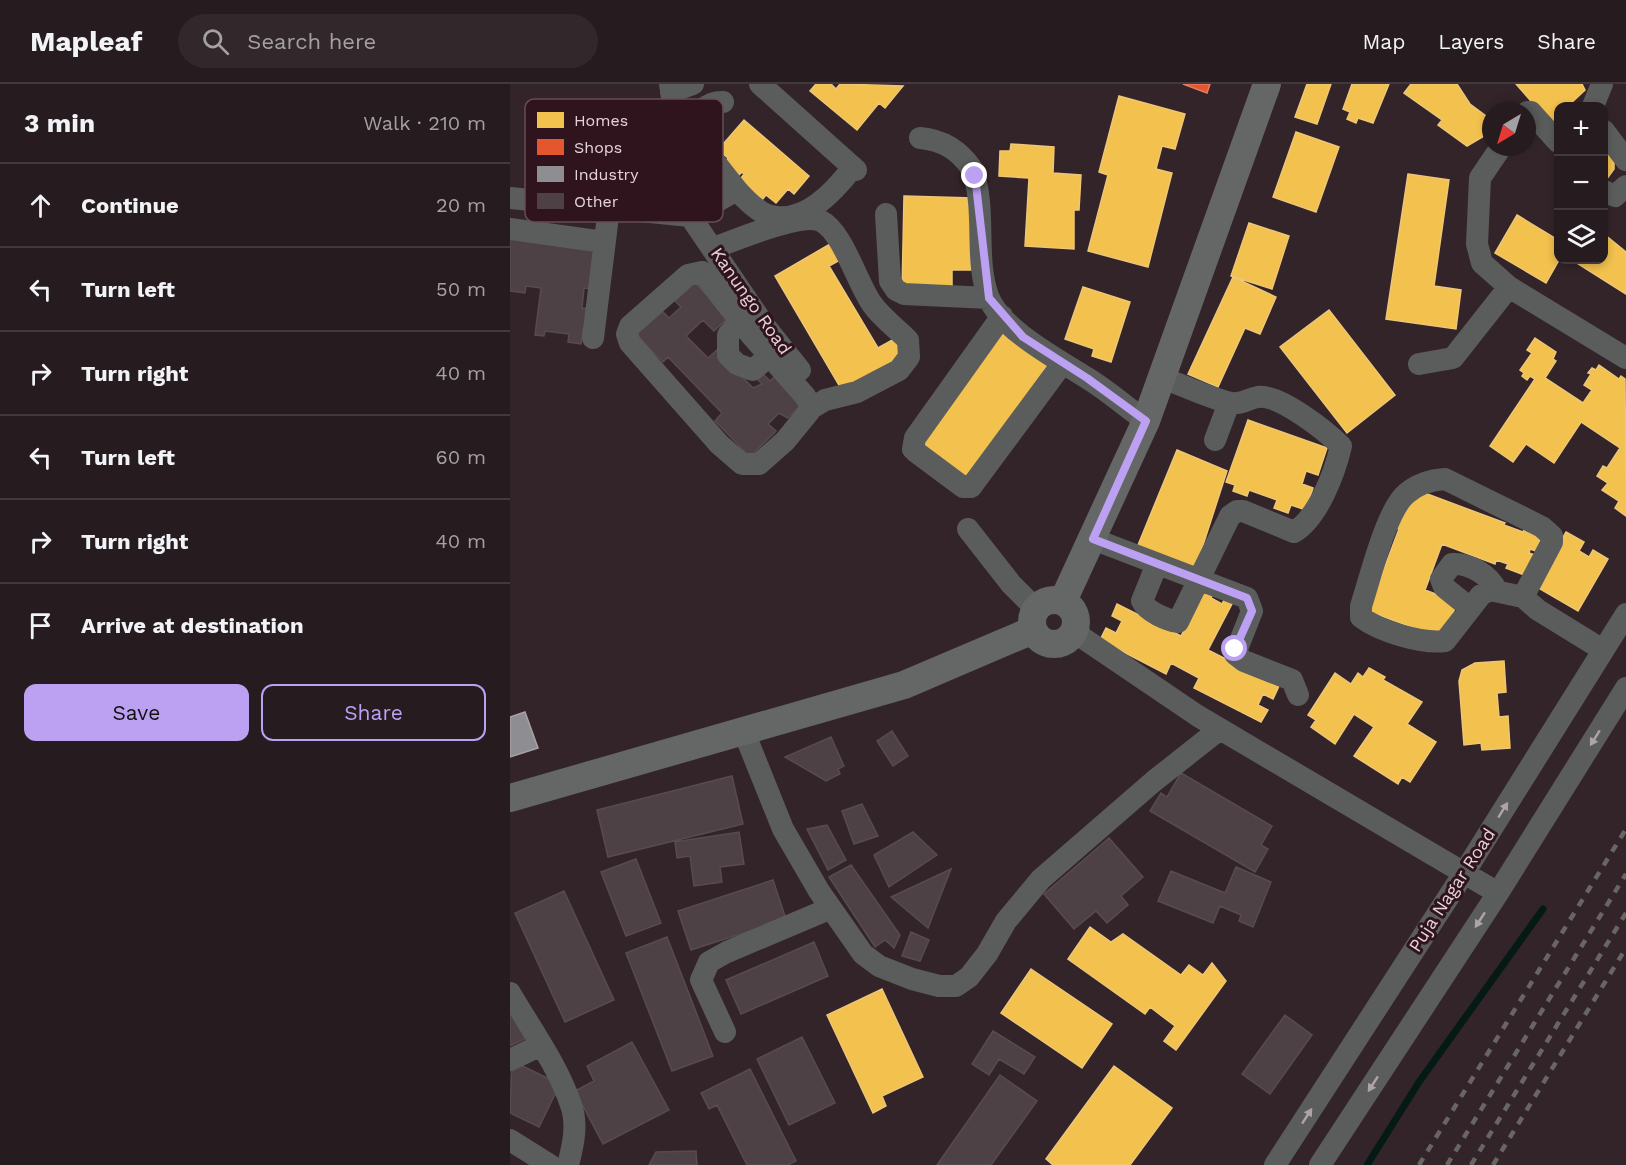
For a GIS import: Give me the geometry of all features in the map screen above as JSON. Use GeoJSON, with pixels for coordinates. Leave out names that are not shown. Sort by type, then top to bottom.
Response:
{"type":"FeatureCollection","features":[{"type":"Feature","properties":{"kind":"main road"},"geometry":{"type":"LineString","coordinates":[[510,798],[904,685],[1044,613],[1074,611],[1076,625],[1074,632],[1063,642],[1049,644],[1037,636],[1044,613],[1093,539],[1146,421],[1267,84]]}},
{"type":"Feature","properties":{"kind":"street"},"geometry":{"type":"LineString","coordinates":[[671,88],[693,84]]}},
{"type":"Feature","properties":{"kind":"street"},"geometry":{"type":"LineString","coordinates":[[723,171],[748,202],[770,216],[788,215],[816,205],[836,190],[855,168],[760,84]]}},
{"type":"Feature","properties":{"kind":"street"},"geometry":{"type":"LineString","coordinates":[[1595,102],[1602,84]]}},
{"type":"Feature","properties":{"kind":"street"},"geometry":{"type":"LineString","coordinates":[[1536,118],[1554,138]]}},
{"type":"Feature","properties":{"kind":"street"},"geometry":{"type":"LineString","coordinates":[[1608,136],[1626,160]]}},
{"type":"Feature","properties":{"kind":"street"},"geometry":{"type":"LineString","coordinates":[[920,138],[946,144],[961,155],[972,169],[995,307],[1023,337],[1087,378],[1146,421]]}},
{"type":"Feature","properties":{"kind":"street"},"geometry":{"type":"LineString","coordinates":[[1495,156],[1480,178],[1477,253],[1489,272],[1509,287],[1626,358]]}},
{"type":"Feature","properties":{"kind":"street"},"geometry":{"type":"LineString","coordinates":[[1608,192],[1615,195],[1626,186]]}},
{"type":"Feature","properties":{"kind":"street"},"geometry":{"type":"LineString","coordinates":[[723,198],[737,190]]}},
{"type":"Feature","properties":{"kind":"street"},"geometry":{"type":"LineString","coordinates":[[510,198],[525,200]]}},
{"type":"Feature","properties":{"kind":"street"},"geometry":{"type":"LineString","coordinates":[[886,214],[890,281],[896,290],[904,294],[995,307]]}},
{"type":"Feature","properties":{"kind":"street"},"geometry":{"type":"LineString","coordinates":[[714,248],[791,221],[819,220],[828,226],[873,306],[908,340],[909,357],[899,370],[857,392],[822,404],[759,464],[742,464],[719,444],[630,343],[627,334],[630,326],[688,275],[702,272],[752,327],[769,356],[805,396],[822,404]]}},
{"type":"Feature","properties":{"kind":"street"},"geometry":{"type":"LineString","coordinates":[[593,338],[607,222]]}},
{"type":"Feature","properties":{"kind":"street","name":"Kanungo Road"},"geometry":{"type":"LineString","coordinates":[[694,222],[714,248],[752,327],[822,404]]}},
{"type":"Feature","properties":{"kind":"street"},"geometry":{"type":"LineString","coordinates":[[510,229],[604,242]]}},
{"type":"Feature","properties":{"kind":"street"},"geometry":{"type":"LineString","coordinates":[[1419,364],[1453,358],[1509,287]]}},
{"type":"Feature","properties":{"kind":"street"},"geometry":{"type":"LineString","coordinates":[[995,307],[915,438],[913,449],[916,453],[963,487],[971,487],[1062,364]]}},
{"type":"Feature","properties":{"kind":"street"},"geometry":{"type":"LineString","coordinates":[[1157,564],[1142,601],[1144,606],[1174,621],[1181,619],[1230,516],[1237,511],[1294,532],[1305,526],[1313,515],[1341,447],[1332,436],[1289,407],[1271,399],[1259,397],[1242,404],[1228,403],[1162,378]]}},
{"type":"Feature","properties":{"kind":"street"},"geometry":{"type":"LineString","coordinates":[[1215,440],[1228,403]]}},
{"type":"Feature","properties":{"kind":"street"},"geometry":{"type":"LineString","coordinates":[[1523,597],[1552,542],[1552,536],[1542,527],[1445,478],[1434,480],[1405,494],[1392,513],[1361,606],[1361,617],[1374,628],[1437,642],[1444,641],[1481,595],[1490,590],[1523,597],[1538,610],[1603,650]]}},
{"type":"Feature","properties":{"kind":"street"},"geometry":{"type":"LineString","coordinates":[[968,529],[1011,584],[1044,613]]}},
{"type":"Feature","properties":{"kind":"street"},"geometry":{"type":"LineString","coordinates":[[1093,539],[1247,598],[1252,611],[1235,654],[1244,661],[1292,680],[1296,684],[1298,695]]}},
{"type":"Feature","properties":{"kind":"street"},"geometry":{"type":"LineString","coordinates":[[1470,608],[1444,587],[1442,579],[1452,564],[1464,563],[1478,571],[1493,583],[1497,591]]}},
{"type":"Feature","properties":{"kind":"street","name":"Puja Nagar Road"},"geometry":{"type":"LineString","coordinates":[[1275,1165],[1464,873],[1626,614]]}},
{"type":"Feature","properties":{"kind":"street"},"geometry":{"type":"LineString","coordinates":[[1074,632],[1220,729],[1498,893]]}},
{"type":"Feature","properties":{"kind":"street"},"geometry":{"type":"LineString","coordinates":[[1320,1165],[1498,893],[1626,688]]}},
{"type":"Feature","properties":{"kind":"street"},"geometry":{"type":"LineString","coordinates":[[744,732],[783,829],[831,908],[863,954],[879,966],[912,980],[939,986],[956,986],[969,977],[987,954],[1006,921],[1041,879],[1154,781],[1220,729]]}},
{"type":"Feature","properties":{"kind":"street"},"geometry":{"type":"LineString","coordinates":[[725,1032],[700,980],[709,962],[727,951],[831,908]]}},
{"type":"Feature","properties":{"kind":"street"},"geometry":{"type":"LineString","coordinates":[[510,993],[572,1106],[574,1137],[568,1165]]}},
{"type":"Feature","properties":{"kind":"street"},"geometry":{"type":"LineString","coordinates":[[510,1060],[541,1046]]}},
{"type":"Feature","properties":{"kind":"street"},"geometry":{"type":"LineString","coordinates":[[510,1140],[550,1165]]}},
{"type":"Feature","properties":{"kind":"building: Homes"},"geometry":{"type":"Polygon","coordinates":[[[816,84],[831,84],[836,89],[840,84],[903,86],[885,108],[879,103],[857,130],[810,91],[816,84]]]}},
{"type":"Feature","properties":{"kind":"building: Homes"},"geometry":{"type":"Polygon","coordinates":[[[1307,84],[1331,84],[1317,124],[1295,117],[1307,84]]]}},
{"type":"Feature","properties":{"kind":"building: Homes"},"geometry":{"type":"Polygon","coordinates":[[[1352,84],[1389,84],[1373,123],[1358,118],[1356,123],[1347,119],[1350,112],[1343,109],[1352,84]]]}},
{"type":"Feature","properties":{"kind":"building: Homes"},"geometry":{"type":"Polygon","coordinates":[[[1411,84],[1457,84],[1470,104],[1482,113],[1482,137],[1467,146],[1438,125],[1442,120],[1404,93],[1411,84]]]}},
{"type":"Feature","properties":{"kind":"building: Homes"},"geometry":{"type":"Polygon","coordinates":[[[1516,84],[1582,84],[1585,90],[1572,102],[1554,102],[1554,127],[1536,107],[1536,102],[1532,102],[1516,84]]]}},
{"type":"Feature","properties":{"kind":"building: Homes"},"geometry":{"type":"Polygon","coordinates":[[[1119,96],[1185,114],[1175,149],[1162,146],[1156,169],[1172,173],[1148,267],[1088,251],[1108,175],[1099,172],[1119,96]]]}},
{"type":"Feature","properties":{"kind":"building: Homes"},"geometry":{"type":"Polygon","coordinates":[[[744,120],[809,176],[794,194],[788,189],[776,203],[766,195],[762,200],[739,181],[744,174],[742,172],[738,176],[723,164],[728,158],[723,154],[723,144],[744,120]]]}},
{"type":"Feature","properties":{"kind":"building: Homes"},"geometry":{"type":"Polygon","coordinates":[[[1296,132],[1339,147],[1316,212],[1273,197],[1296,132]]]}},
{"type":"Feature","properties":{"kind":"building: Homes"},"geometry":{"type":"Polygon","coordinates":[[[1011,144],[1054,147],[1053,173],[1081,175],[1079,210],[1074,210],[1074,249],[1025,246],[1029,178],[999,176],[1000,151],[1010,151],[1011,144]]]}},
{"type":"Feature","properties":{"kind":"building: Homes"},"geometry":{"type":"Polygon","coordinates":[[[1608,145],[1614,152],[1614,169],[1608,177],[1608,145]]]}},
{"type":"Feature","properties":{"kind":"building: Homes"},"geometry":{"type":"Polygon","coordinates":[[[1408,174],[1449,180],[1434,286],[1461,290],[1456,329],[1386,319],[1408,174]]]}},
{"type":"Feature","properties":{"kind":"building: Homes"},"geometry":{"type":"Polygon","coordinates":[[[904,196],[973,198],[971,270],[952,270],[952,293],[902,291],[904,196]]]}},
{"type":"Feature","properties":{"kind":"building: Homes"},"geometry":{"type":"Polygon","coordinates":[[[1517,215],[1554,238],[1554,264],[1557,264],[1546,283],[1495,253],[1517,215]]]}},
{"type":"Feature","properties":{"kind":"building: Homes"},"geometry":{"type":"Polygon","coordinates":[[[1249,223],[1289,236],[1272,289],[1231,276],[1249,223]]]}},
{"type":"Feature","properties":{"kind":"building: Homes"},"geometry":{"type":"Polygon","coordinates":[[[1608,237],[1626,252],[1626,294],[1578,264],[1608,264],[1608,237]]]}},
{"type":"Feature","properties":{"kind":"building: Homes"},"geometry":{"type":"Polygon","coordinates":[[[830,244],[840,260],[829,266],[878,348],[894,339],[904,356],[843,392],[775,276],[830,244]]]}},
{"type":"Feature","properties":{"kind":"building: Homes"},"geometry":{"type":"Polygon","coordinates":[[[1233,277],[1276,297],[1260,334],[1245,328],[1218,387],[1188,374],[1233,277]]]}},
{"type":"Feature","properties":{"kind":"building: Homes"},"geometry":{"type":"Polygon","coordinates":[[[1083,287],[1130,302],[1111,362],[1092,356],[1094,349],[1065,339],[1083,287]]]}},
{"type":"Feature","properties":{"kind":"building: Homes"},"geometry":{"type":"Polygon","coordinates":[[[1329,310],[1395,395],[1347,433],[1280,347],[1329,310]]]}},
{"type":"Feature","properties":{"kind":"building: Homes"},"geometry":{"type":"Polygon","coordinates":[[[1002,326],[1051,360],[968,481],[919,447],[1002,326]]]}},
{"type":"Feature","properties":{"kind":"building: Homes"},"geometry":{"type":"Polygon","coordinates":[[[1535,338],[1556,352],[1553,359],[1556,361],[1545,378],[1583,403],[1592,390],[1584,385],[1592,368],[1596,370],[1599,365],[1619,379],[1621,376],[1625,379],[1626,516],[1615,508],[1619,501],[1602,490],[1608,483],[1597,476],[1603,466],[1607,468],[1620,448],[1581,422],[1554,463],[1526,444],[1513,462],[1490,446],[1535,379],[1530,376],[1527,380],[1522,376],[1524,373],[1520,370],[1532,353],[1527,350],[1535,338]]]}},
{"type":"Feature","properties":{"kind":"building: Homes"},"geometry":{"type":"Polygon","coordinates":[[[1248,420],[1327,448],[1318,475],[1306,471],[1302,484],[1313,488],[1306,510],[1291,505],[1288,513],[1274,508],[1277,500],[1249,490],[1247,496],[1233,491],[1235,485],[1226,482],[1248,420]]]}},
{"type":"Feature","properties":{"kind":"building: Homes"},"geometry":{"type":"Polygon","coordinates":[[[1177,450],[1227,471],[1195,570],[1138,545],[1177,450]]]}},
{"type":"Feature","properties":{"kind":"building: Homes"},"geometry":{"type":"Polygon","coordinates":[[[1422,492],[1505,523],[1504,525],[1541,537],[1536,551],[1530,549],[1529,553],[1535,555],[1527,576],[1506,568],[1508,564],[1496,560],[1495,564],[1442,544],[1425,590],[1457,602],[1444,639],[1368,611],[1399,529],[1394,527],[1404,499],[1422,492]]]}},
{"type":"Feature","properties":{"kind":"building: Homes"},"geometry":{"type":"Polygon","coordinates":[[[1566,532],[1584,542],[1579,551],[1589,557],[1593,550],[1608,559],[1578,611],[1535,586],[1566,532]]]}},
{"type":"Feature","properties":{"kind":"building: Homes"},"geometry":{"type":"Polygon","coordinates":[[[1206,586],[1215,590],[1211,598],[1222,604],[1226,596],[1234,600],[1208,650],[1279,686],[1273,699],[1263,694],[1258,705],[1268,710],[1261,722],[1194,688],[1199,678],[1171,663],[1166,674],[1100,640],[1106,628],[1116,633],[1122,621],[1112,616],[1117,604],[1181,636],[1206,586]]]}},
{"type":"Feature","properties":{"kind":"building: Homes"},"geometry":{"type":"Polygon","coordinates":[[[1504,661],[1506,692],[1497,693],[1499,717],[1508,716],[1510,748],[1482,750],[1481,743],[1464,745],[1459,681],[1462,670],[1475,663],[1504,661]]]}},
{"type":"Feature","properties":{"kind":"building: Homes"},"geometry":{"type":"Polygon","coordinates":[[[1369,668],[1385,677],[1383,680],[1422,702],[1407,724],[1436,742],[1410,782],[1402,777],[1398,784],[1354,756],[1374,727],[1354,714],[1335,744],[1311,727],[1316,720],[1308,715],[1335,673],[1351,684],[1358,673],[1363,677],[1369,668]]]}},
{"type":"Feature","properties":{"kind":"building: Homes"},"geometry":{"type":"Polygon","coordinates":[[[1090,927],[1111,942],[1123,934],[1181,975],[1189,965],[1203,975],[1212,963],[1226,981],[1176,1050],[1164,1041],[1175,1026],[1150,1007],[1145,1014],[1068,959],[1090,927]]]}},
{"type":"Feature","properties":{"kind":"building: Homes"},"geometry":{"type":"Polygon","coordinates":[[[1031,969],[1112,1024],[1082,1068],[1001,1013],[1031,969]]]}},
{"type":"Feature","properties":{"kind":"building: Homes"},"geometry":{"type":"Polygon","coordinates":[[[882,989],[923,1077],[882,1096],[886,1106],[873,1113],[827,1015],[882,989]]]}},
{"type":"Feature","properties":{"kind":"building: Homes"},"geometry":{"type":"Polygon","coordinates":[[[1114,1066],[1172,1108],[1130,1165],[1053,1165],[1046,1159],[1114,1066]]]}},
{"type":"Feature","properties":{"kind":"building: Shops"},"geometry":{"type":"Polygon","coordinates":[[[1183,84],[1210,84],[1207,93],[1183,84]]]}},
{"type":"Feature","properties":{"kind":"building: Industry"},"geometry":{"type":"Polygon","coordinates":[[[525,712],[538,748],[510,757],[510,717],[525,712]]]}},
{"type":"Feature","properties":{"kind":"building: Other"},"geometry":{"type":"Polygon","coordinates":[[[510,235],[597,246],[591,289],[584,288],[582,308],[592,309],[583,329],[581,344],[568,342],[569,334],[545,331],[544,336],[535,335],[541,288],[526,286],[525,293],[510,291],[510,235]]]}},
{"type":"Feature","properties":{"kind":"building: Other"},"geometry":{"type":"Polygon","coordinates":[[[694,282],[729,317],[714,331],[703,320],[686,336],[708,358],[717,350],[753,388],[762,384],[757,379],[762,373],[770,381],[776,375],[803,403],[788,418],[779,413],[768,424],[776,431],[750,457],[715,421],[722,413],[668,357],[663,362],[635,333],[660,309],[669,318],[681,307],[675,301],[694,282]]]}},
{"type":"Feature","properties":{"kind":"building: Other"},"geometry":{"type":"Polygon","coordinates":[[[892,731],[908,756],[893,766],[877,741],[892,731]]]}},
{"type":"Feature","properties":{"kind":"building: Other"},"geometry":{"type":"Polygon","coordinates":[[[831,737],[844,766],[838,769],[840,774],[826,781],[785,757],[831,737]]]}},
{"type":"Feature","properties":{"kind":"building: Other"},"geometry":{"type":"Polygon","coordinates":[[[1181,773],[1272,826],[1261,845],[1268,849],[1255,872],[1150,811],[1161,793],[1167,797],[1181,773]]]}},
{"type":"Feature","properties":{"kind":"building: Other"},"geometry":{"type":"Polygon","coordinates":[[[732,776],[743,824],[608,857],[597,810],[732,776]]]}},
{"type":"Feature","properties":{"kind":"building: Other"},"geometry":{"type":"Polygon","coordinates":[[[862,804],[878,836],[854,844],[842,811],[862,804]]]}},
{"type":"Feature","properties":{"kind":"building: Other"},"geometry":{"type":"Polygon","coordinates":[[[827,825],[846,860],[828,870],[807,829],[827,825]]]}},
{"type":"Feature","properties":{"kind":"building: Other"},"geometry":{"type":"Polygon","coordinates":[[[739,832],[744,864],[720,867],[722,882],[694,886],[690,856],[677,858],[675,842],[739,832]]]}},
{"type":"Feature","properties":{"kind":"building: Other"},"geometry":{"type":"Polygon","coordinates":[[[913,832],[937,855],[889,887],[874,855],[913,832]]]}},
{"type":"Feature","properties":{"kind":"building: Other"},"geometry":{"type":"Polygon","coordinates":[[[1109,838],[1143,877],[1121,896],[1128,905],[1107,923],[1096,911],[1074,929],[1044,894],[1109,838]]]}},
{"type":"Feature","properties":{"kind":"building: Other"},"geometry":{"type":"Polygon","coordinates":[[[636,859],[661,923],[626,936],[601,872],[636,859]]]}},
{"type":"Feature","properties":{"kind":"building: Other"},"geometry":{"type":"Polygon","coordinates":[[[851,865],[900,935],[894,948],[885,940],[875,947],[829,877],[851,865]]]}},
{"type":"Feature","properties":{"kind":"building: Other"},"geometry":{"type":"Polygon","coordinates":[[[1236,867],[1271,882],[1253,927],[1239,921],[1241,915],[1220,906],[1213,923],[1158,901],[1171,871],[1225,893],[1236,867]]]}},
{"type":"Feature","properties":{"kind":"building: Other"},"geometry":{"type":"Polygon","coordinates":[[[951,869],[928,928],[891,897],[951,869]]]}},
{"type":"Feature","properties":{"kind":"building: Other"},"geometry":{"type":"Polygon","coordinates":[[[773,880],[786,919],[691,950],[678,911],[773,880]]]}},
{"type":"Feature","properties":{"kind":"building: Other"},"geometry":{"type":"Polygon","coordinates":[[[564,891],[614,1000],[565,1022],[515,913],[564,891]]]}},
{"type":"Feature","properties":{"kind":"building: Other"},"geometry":{"type":"Polygon","coordinates":[[[911,932],[929,940],[920,961],[902,956],[911,932]]]}},
{"type":"Feature","properties":{"kind":"building: Other"},"geometry":{"type":"Polygon","coordinates":[[[667,937],[713,1056],[672,1071],[626,953],[667,937]]]}},
{"type":"Feature","properties":{"kind":"building: Other"},"geometry":{"type":"Polygon","coordinates":[[[814,942],[828,976],[741,1014],[726,980],[814,942]]]}},
{"type":"Feature","properties":{"kind":"building: Other"},"geometry":{"type":"Polygon","coordinates":[[[510,1006],[525,1039],[510,1046],[510,1006]]]}},
{"type":"Feature","properties":{"kind":"building: Other"},"geometry":{"type":"Polygon","coordinates":[[[1285,1015],[1312,1035],[1270,1094],[1242,1074],[1285,1015]]]}},
{"type":"Feature","properties":{"kind":"building: Other"},"geometry":{"type":"Polygon","coordinates":[[[993,1031],[1035,1057],[1024,1074],[999,1059],[989,1075],[972,1064],[993,1031]]]}},
{"type":"Feature","properties":{"kind":"building: Other"},"geometry":{"type":"Polygon","coordinates":[[[802,1037],[835,1103],[789,1125],[757,1059],[802,1037]]]}},
{"type":"Feature","properties":{"kind":"building: Other"},"geometry":{"type":"Polygon","coordinates":[[[632,1042],[669,1110],[603,1144],[575,1091],[594,1081],[587,1066],[632,1042]]]}},
{"type":"Feature","properties":{"kind":"building: Other"},"geometry":{"type":"Polygon","coordinates":[[[512,1061],[560,1084],[539,1127],[510,1113],[512,1061]]]}},
{"type":"Feature","properties":{"kind":"building: Other"},"geometry":{"type":"Polygon","coordinates":[[[750,1069],[796,1161],[788,1165],[747,1165],[717,1105],[709,1109],[701,1093],[750,1069]]]}},
{"type":"Feature","properties":{"kind":"building: Other"},"geometry":{"type":"Polygon","coordinates":[[[1000,1075],[1037,1101],[991,1165],[937,1165],[1000,1075]]]}},
{"type":"Feature","properties":{"kind":"building: Other"},"geometry":{"type":"Polygon","coordinates":[[[696,1151],[697,1165],[649,1165],[656,1152],[696,1151]]]}},
{"type":"Feature","properties":{"kind":"waterway"},"geometry":{"type":"LineString","coordinates":[[1367,1165],[1419,1082],[1543,909]]}},
{"type":"Feature","properties":{"kind":"railway"},"geometry":{"type":"LineString","coordinates":[[1419,1165],[1626,829]]}},
{"type":"Feature","properties":{"kind":"railway"},"geometry":{"type":"LineString","coordinates":[[1447,1165],[1626,874]]}},
{"type":"Feature","properties":{"kind":"railway"},"geometry":{"type":"LineString","coordinates":[[1471,1165],[1626,913]]}},
{"type":"Feature","properties":{"kind":"railway"},"geometry":{"type":"LineString","coordinates":[[1493,1165],[1626,948]]}},
{"type":"Feature","properties":{"kind":"route"},"geometry":{"type":"LineString","coordinates":[[975,176],[985,279],[989,298],[1002,316],[1023,337],[1087,378],[1146,421],[1093,539],[1247,598],[1252,611],[1235,649]]}}]}
